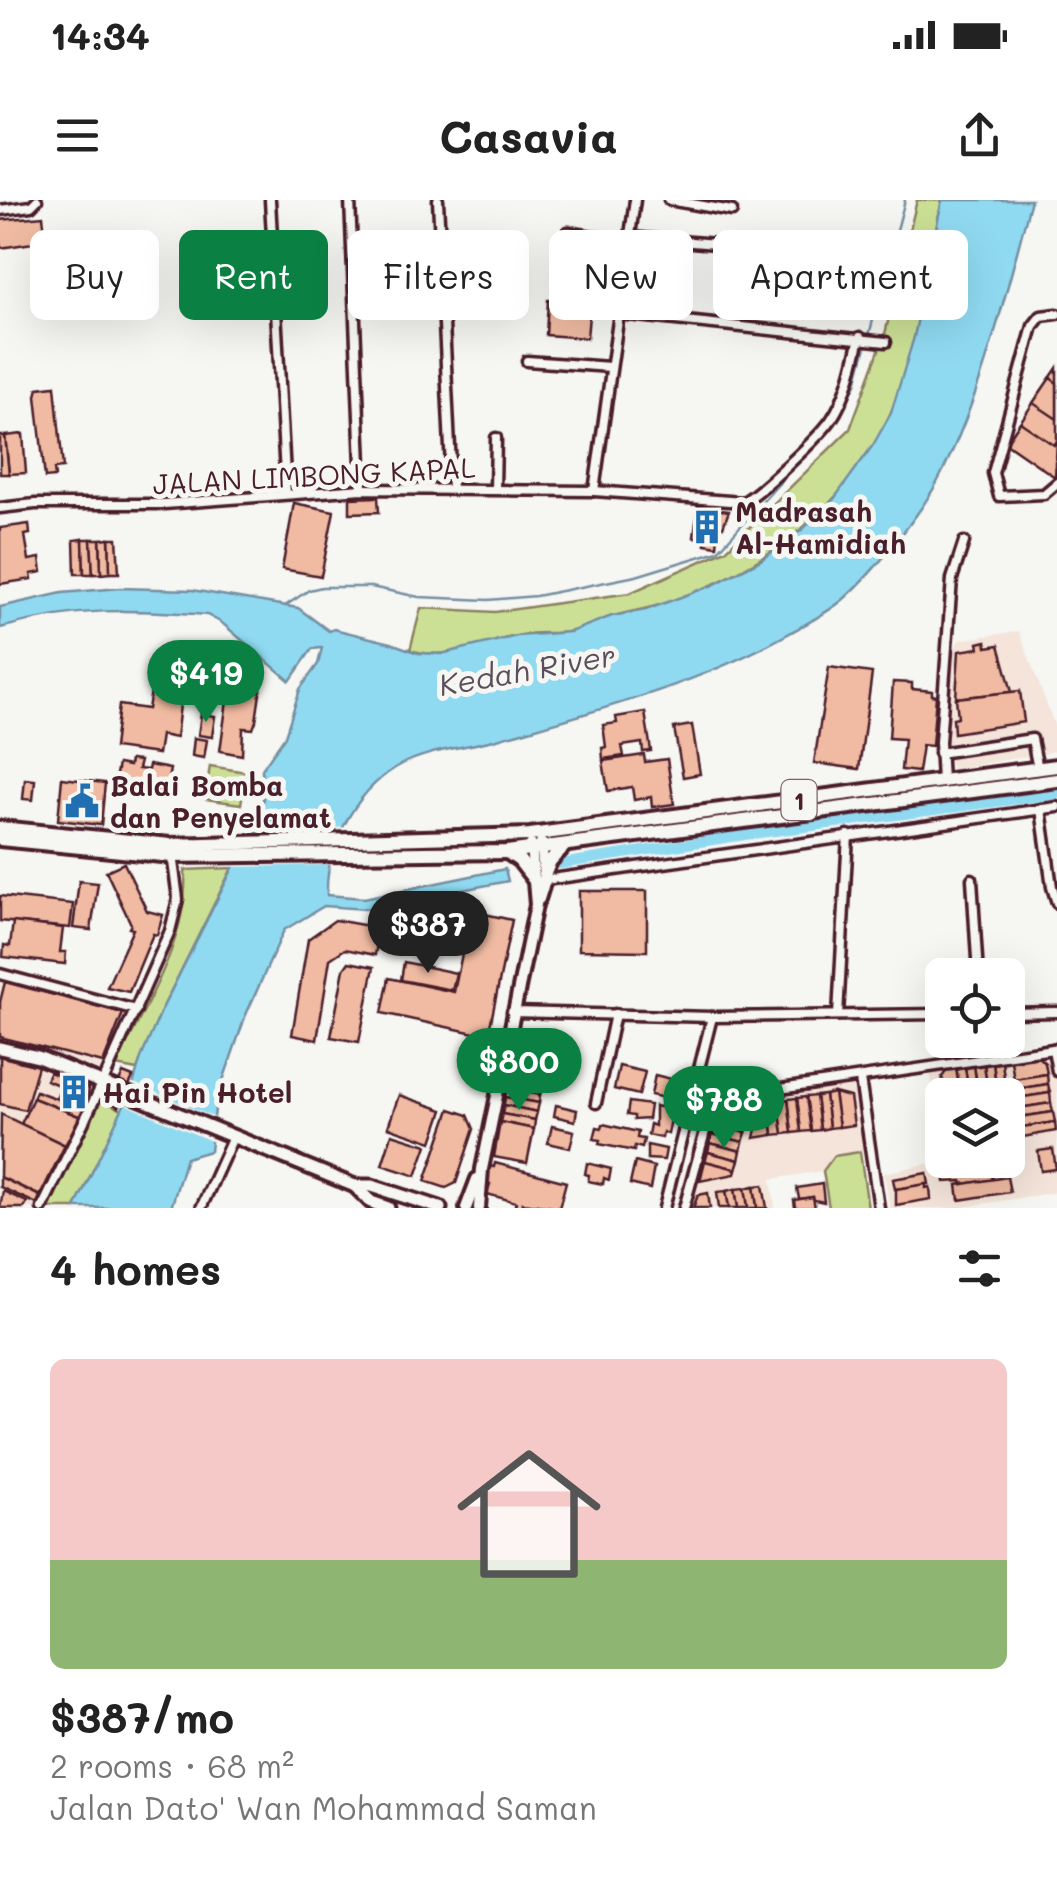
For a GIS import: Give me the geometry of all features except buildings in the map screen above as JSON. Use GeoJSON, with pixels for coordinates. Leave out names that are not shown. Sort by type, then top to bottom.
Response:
{"type":"FeatureCollection","features":[{"type":"Feature","properties":{"kind":"main road","name":"1"},"geometry":{"type":"LineString","coordinates":[[189,850],[507,852],[536,841],[1057,766]]}},
{"type":"Feature","properties":{"kind":"main road","name":"1"},"geometry":{"type":"LineString","coordinates":[[0,839],[171,851],[372,837],[565,845],[1057,780]]}},
{"type":"Feature","properties":{"kind":"main road","name":"1"},"geometry":{"type":"LineString","coordinates":[[0,828],[171,851]]}},
{"type":"Feature","properties":{"kind":"main road"},"geometry":{"type":"LineString","coordinates":[[507,852],[542,878],[550,861],[565,845]]}},
{"type":"Feature","properties":{"kind":"main road"},"geometry":{"type":"LineString","coordinates":[[0,1048],[38,1057],[108,1084],[355,1186],[372,1186],[440,1208]]}},
{"type":"Feature","properties":{"kind":"main road"},"geometry":{"type":"LineString","coordinates":[[355,1186],[371,1202],[388,1208]]}},
{"type":"Feature","properties":{"kind":"street"},"geometry":{"type":"LineString","coordinates":[[0,210],[31,206],[37,200]]}},
{"type":"Feature","properties":{"kind":"street"},"geometry":{"type":"LineString","coordinates":[[270,200],[286,494]]}},
{"type":"Feature","properties":{"kind":"street"},"geometry":{"type":"LineString","coordinates":[[350,200],[362,489]]}},
{"type":"Feature","properties":{"kind":"street"},"geometry":{"type":"LineString","coordinates":[[438,200],[439,230]]}},
{"type":"Feature","properties":{"kind":"street"},"geometry":{"type":"LineString","coordinates":[[630,230],[636,200]]}},
{"type":"Feature","properties":{"kind":"street"},"geometry":{"type":"LineString","coordinates":[[669,200],[732,211]]}},
{"type":"Feature","properties":{"kind":"street"},"geometry":{"type":"LineString","coordinates":[[1057,314],[1041,316],[1033,326],[992,473],[999,496],[1044,494],[1057,483]]}},
{"type":"Feature","properties":{"kind":"street"},"geometry":{"type":"LineString","coordinates":[[444,320],[452,489]]}},
{"type":"Feature","properties":{"kind":"street"},"geometry":{"type":"LineString","coordinates":[[594,491],[617,320]]}},
{"type":"Feature","properties":{"kind":"street"},"geometry":{"type":"LineString","coordinates":[[679,320],[881,341]]}},
{"type":"Feature","properties":{"kind":"street","name":"JALAN LIMBONG KAPAL"},"geometry":{"type":"LineString","coordinates":[[0,508],[35,504],[164,504],[362,489],[594,491],[738,502],[749,499],[832,420],[863,338]]}},
{"type":"Feature","properties":{"kind":"street"},"geometry":{"type":"LineString","coordinates":[[527,360],[610,367]]}},
{"type":"Feature","properties":{"kind":"street"},"geometry":{"type":"LineString","coordinates":[[495,489],[496,438]]}},
{"type":"Feature","properties":{"kind":"street"},"geometry":{"type":"LineString","coordinates":[[942,782],[939,754],[952,579],[964,542]]}},
{"type":"Feature","properties":{"kind":"street"},"geometry":{"type":"LineString","coordinates":[[939,754],[1032,738],[1038,769]]}},
{"type":"Feature","properties":{"kind":"street"},"geometry":{"type":"LineString","coordinates":[[542,878],[1057,806]]}},
{"type":"Feature","properties":{"kind":"street"},"geometry":{"type":"LineString","coordinates":[[1040,809],[1057,903]]}},
{"type":"Feature","properties":{"kind":"street"},"geometry":{"type":"LineString","coordinates":[[838,1015],[848,834]]}},
{"type":"Feature","properties":{"kind":"street"},"geometry":{"type":"LineString","coordinates":[[479,1208],[482,1169],[542,878],[536,841]]}},
{"type":"Feature","properties":{"kind":"street"},"geometry":{"type":"LineString","coordinates":[[42,1208],[108,1084],[170,931],[178,900],[171,851]]}},
{"type":"Feature","properties":{"kind":"street"},"geometry":{"type":"LineString","coordinates":[[972,878],[977,958]]}},
{"type":"Feature","properties":{"kind":"street"},"geometry":{"type":"LineString","coordinates":[[0,974],[136,1010]]}},
{"type":"Feature","properties":{"kind":"street"},"geometry":{"type":"LineString","coordinates":[[512,1012],[712,1017],[925,1014]]}},
{"type":"Feature","properties":{"kind":"street"},"geometry":{"type":"LineString","coordinates":[[1025,1013],[1057,1012]]}},
{"type":"Feature","properties":{"kind":"street"},"geometry":{"type":"LineString","coordinates":[[596,1103],[615,1014]]}},
{"type":"Feature","properties":{"kind":"street"},"geometry":{"type":"LineString","coordinates":[[664,1208],[712,1017]]}},
{"type":"Feature","properties":{"kind":"street"},"geometry":{"type":"LineString","coordinates":[[684,1208],[712,1106],[718,1098],[1055,1048],[1057,1071]]}},
{"type":"Feature","properties":{"kind":"street"},"geometry":{"type":"LineString","coordinates":[[860,1079],[879,1208]]}},
{"type":"Feature","properties":{"kind":"street"},"geometry":{"type":"LineString","coordinates":[[201,1208],[228,1135]]}},
{"type":"Feature","properties":{"kind":"street"},"geometry":{"type":"LineString","coordinates":[[466,1208],[482,1169]]}},
{"type":"Feature","properties":{"kind":"shaded area"},"geometry":{"type":"Polygon","coordinates":[[[1019,631],[1057,732],[1057,751],[952,769],[944,737],[954,651],[959,640],[1019,631]]]}},
{"type":"Feature","properties":{"kind":"shaded area"},"geometry":{"type":"Polygon","coordinates":[[[0,977],[140,1015],[49,1208],[0,1208],[0,977]]]}},
{"type":"Feature","properties":{"kind":"shaded area"},"geometry":{"type":"Polygon","coordinates":[[[1057,1045],[1057,1192],[957,1208],[890,1208],[884,1173],[925,1164],[925,1178],[1025,1178],[1025,1078],[931,1078],[929,1063],[965,1058],[1025,1058],[1025,1050],[1057,1045]]]}},
{"type":"Feature","properties":{"kind":"shaded area"},"geometry":{"type":"Polygon","coordinates":[[[862,1070],[874,1150],[834,1156],[823,1171],[771,1179],[775,1208],[675,1208],[707,1093],[862,1070]]]}},
{"type":"Feature","properties":{"kind":"green space"},"geometry":{"type":"Polygon","coordinates":[[[917,200],[942,200],[936,230],[910,230],[917,200]]]}},
{"type":"Feature","properties":{"kind":"green space"},"geometry":{"type":"Polygon","coordinates":[[[888,320],[918,320],[906,370],[882,431],[836,496],[776,548],[706,587],[584,628],[514,636],[440,654],[410,650],[421,608],[495,612],[630,593],[726,550],[850,429],[888,320]]]}},
{"type":"Feature","properties":{"kind":"green space"},"geometry":{"type":"Polygon","coordinates":[[[210,766],[246,772],[241,804],[205,799],[210,766]]]}},
{"type":"Feature","properties":{"kind":"green space"},"geometry":{"type":"Polygon","coordinates":[[[232,868],[163,1007],[137,1070],[116,1066],[173,946],[184,896],[185,870],[232,868]]]}},
{"type":"Feature","properties":{"kind":"green space"},"geometry":{"type":"Polygon","coordinates":[[[100,1099],[122,1110],[75,1208],[49,1208],[100,1099]]]}},
{"type":"Feature","properties":{"kind":"green space"},"geometry":{"type":"Polygon","coordinates":[[[860,1152],[868,1208],[829,1208],[823,1171],[834,1156],[860,1152]]]}},
{"type":"Feature","properties":{"kind":"water","name":"Kedah River"},"geometry":{"type":"Polygon","coordinates":[[[942,200],[1031,200],[993,339],[957,441],[934,488],[884,556],[832,608],[718,668],[609,707],[419,757],[381,779],[345,823],[331,859],[327,895],[364,898],[505,869],[508,881],[365,909],[324,906],[284,930],[245,1017],[216,1101],[210,1151],[186,1158],[171,1208],[75,1208],[132,1088],[163,1007],[257,820],[263,801],[262,769],[285,736],[300,689],[318,664],[322,648],[312,649],[290,681],[222,623],[207,615],[103,611],[53,616],[0,628],[0,607],[62,593],[120,588],[192,590],[298,608],[329,631],[391,643],[418,653],[441,654],[517,636],[570,632],[713,585],[761,560],[803,529],[834,499],[891,413],[917,320],[968,320],[968,230],[936,230],[942,200]]]}},
{"type":"Feature","properties":{"kind":"pier"},"geometry":{"type":"Polygon","coordinates":[[[350,827],[333,865],[226,867],[245,833],[350,827]]]}},
{"type":"Feature","properties":{"kind":"pier"},"geometry":{"type":"Polygon","coordinates":[[[129,1081],[218,1119],[216,1143],[120,1102],[129,1081]]]}},
{"type":"Feature","properties":{"kind":"waterway"},"geometry":{"type":"LineString","coordinates":[[285,606],[309,590],[322,587],[371,587],[419,597],[488,600],[536,596],[636,576],[718,551],[840,416],[856,384],[905,200]]}},
{"type":"Feature","properties":{"kind":"waterway"},"geometry":{"type":"LineString","coordinates":[[560,864],[1057,794]]}},
{"type":"Feature","properties":{"kind":"place","name":"Madrasah Al-Hamidiah"},"geometry":{"type":"Point","coordinates":[707,527]}},
{"type":"Feature","properties":{"kind":"place","name":"Balai Bomba dan Penyelamat"},"geometry":{"type":"Point","coordinates":[82,801]}},
{"type":"Feature","properties":{"kind":"place","name":"Hai Pin Hotel"},"geometry":{"type":"Point","coordinates":[74,1092]}}]}
